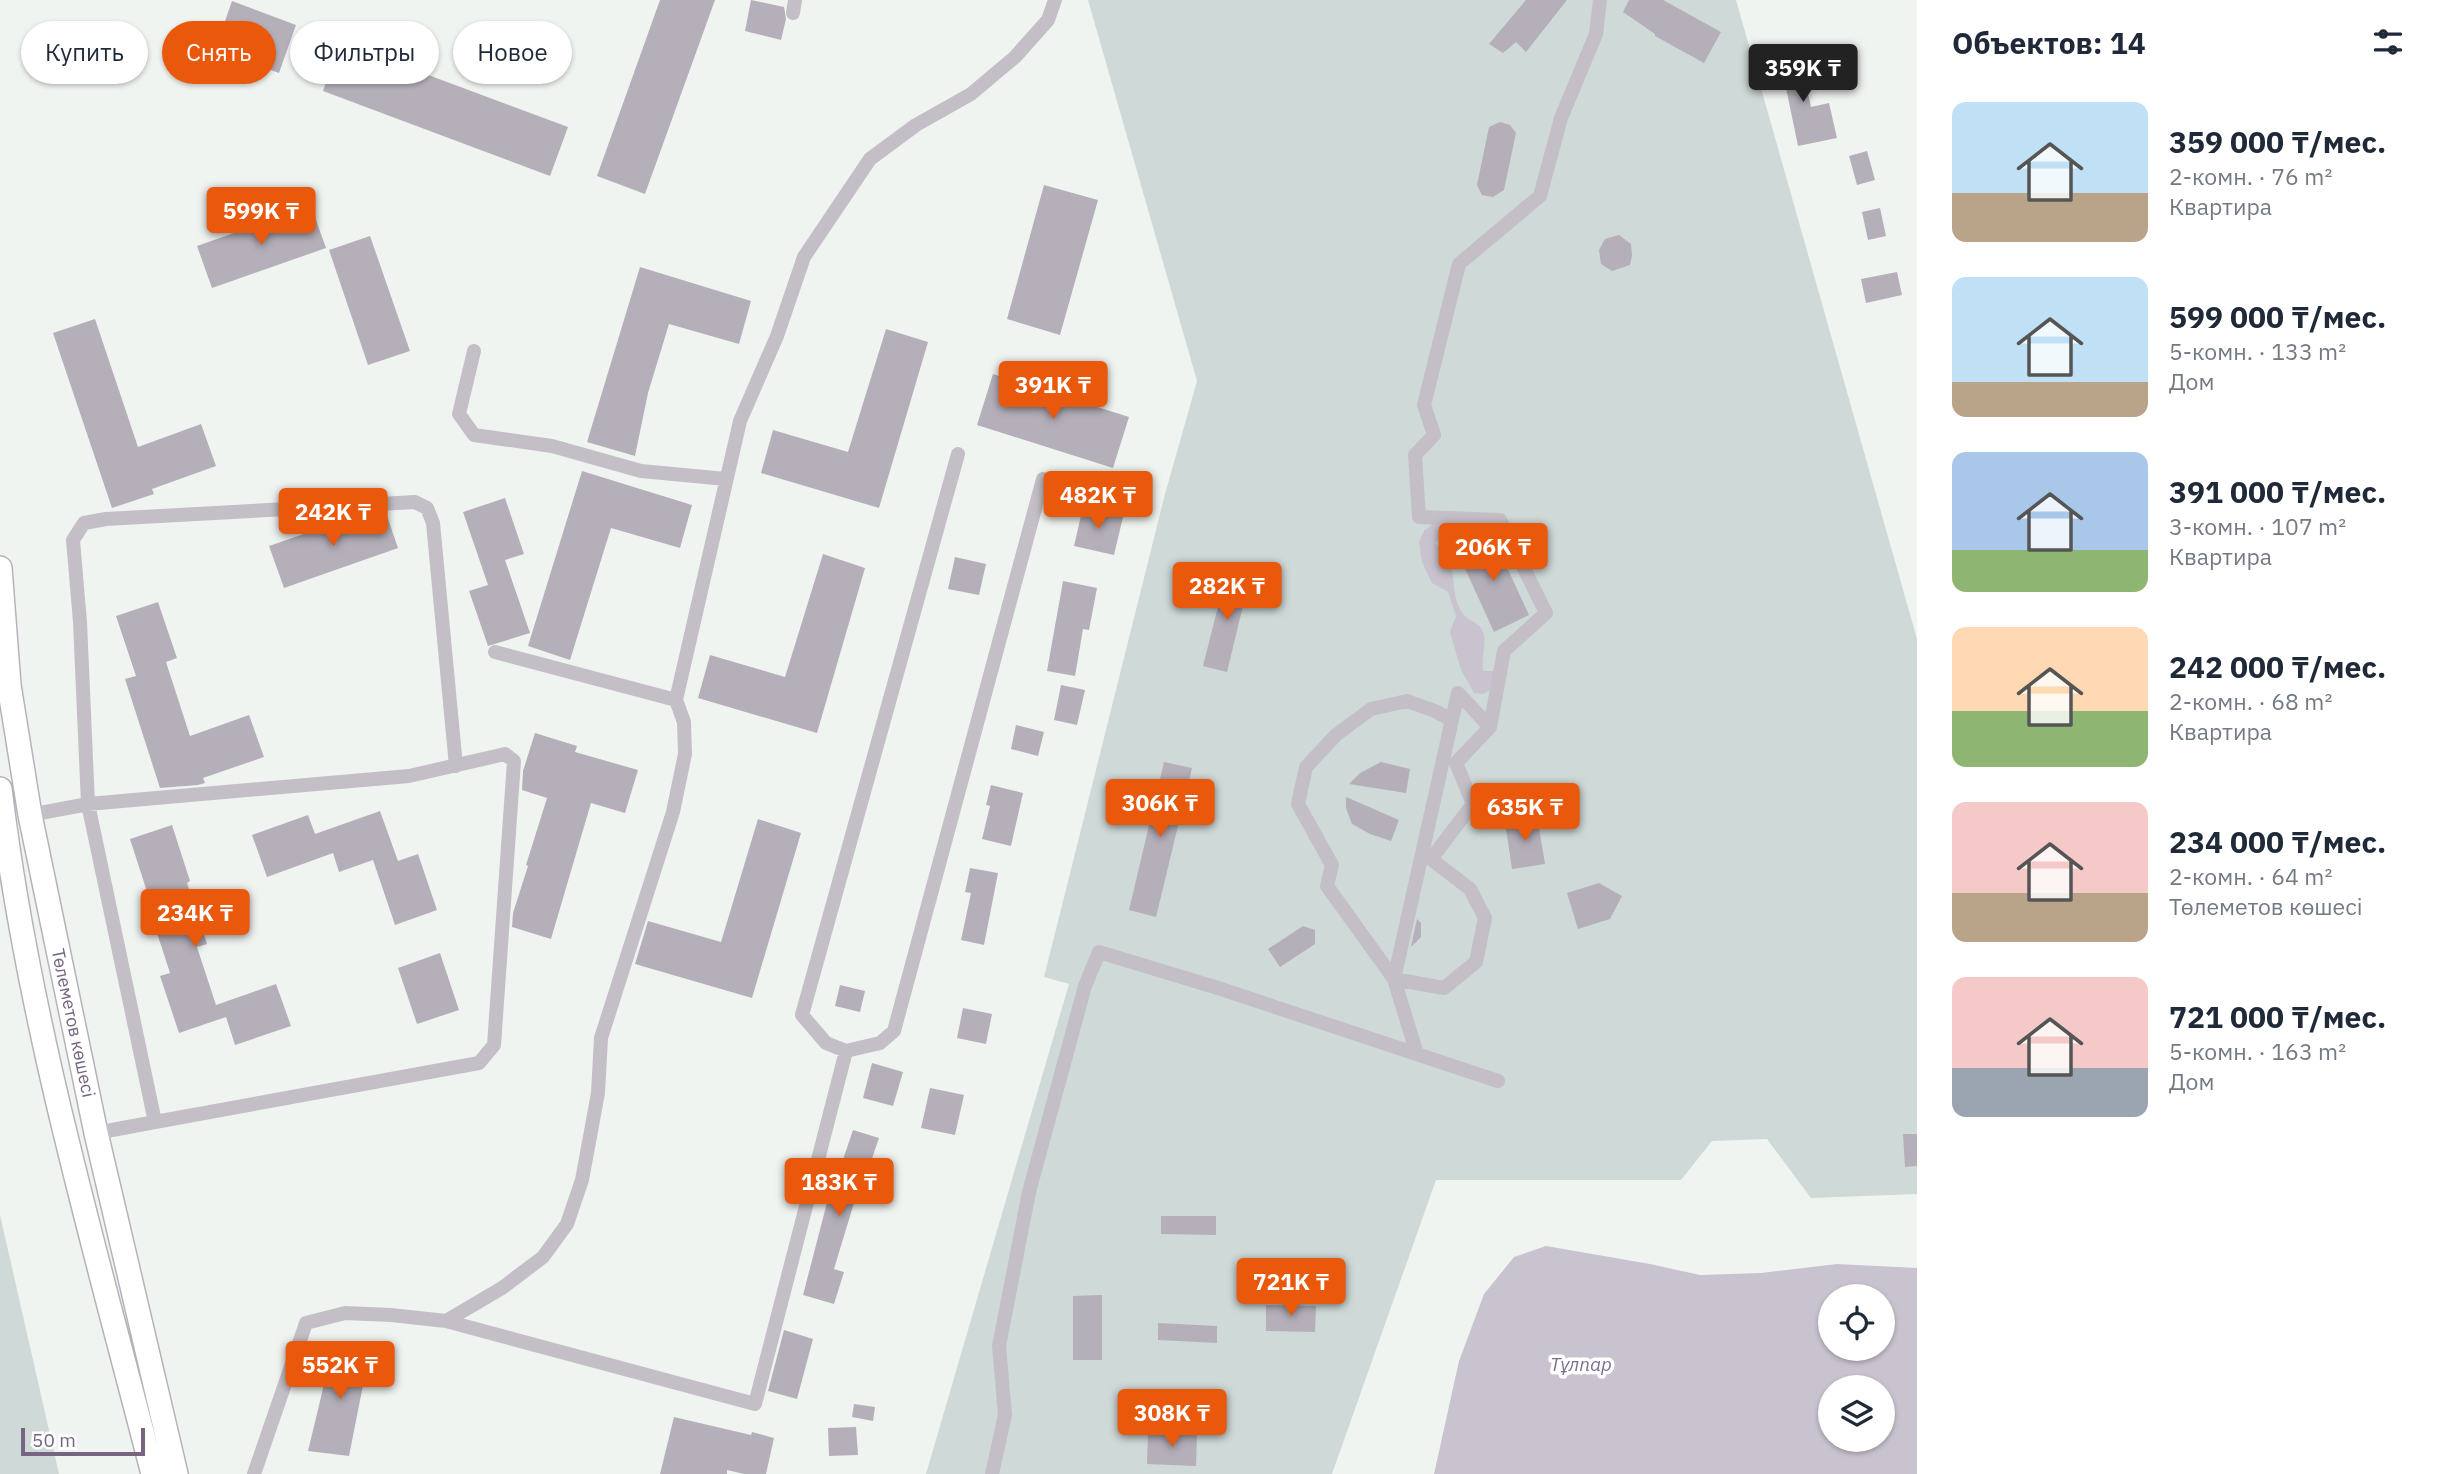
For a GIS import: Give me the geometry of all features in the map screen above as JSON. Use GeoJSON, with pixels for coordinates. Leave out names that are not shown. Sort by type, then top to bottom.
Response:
{"type":"FeatureCollection","features":[{"type":"Feature","properties":{"kind":"main road","name":"Төлеметов көшесі"},"geometry":{"type":"LineString","coordinates":[[0,568],[9,685],[30,815],[96,1133],[176,1474]]}},
{"type":"Feature","properties":{"kind":"main road","name":"Төлеметов көшесі"},"geometry":{"type":"LineString","coordinates":[[0,789],[8,855],[37,1008],[81,1194],[153,1474]]}},
{"type":"Feature","properties":{"kind":"street"},"geometry":{"type":"LineString","coordinates":[[446,1321],[502,1288],[543,1258],[567,1224],[582,1180],[598,1093],[601,1038],[678,789],[685,754],[685,733],[676,701],[726,479],[740,421],[777,336],[804,257],[870,159],[916,125],[971,94],[1015,57],[1048,20],[1055,0]]}},
{"type":"Feature","properties":{"kind":"street"},"geometry":{"type":"LineString","coordinates":[[1394,979],[1444,988],[1476,962],[1485,918],[1470,889],[1431,859],[1473,804],[1456,764],[1490,727],[1504,651],[1546,613],[1500,520],[1419,517],[1415,455],[1434,435],[1424,405],[1459,264],[1540,196],[1561,118],[1596,34],[1600,0]]}},
{"type":"Feature","properties":{"kind":"street"},"geometry":{"type":"LineString","coordinates":[[474,351],[459,414],[474,435],[552,446],[641,471],[726,479]]}},
{"type":"Feature","properties":{"kind":"street"},"geometry":{"type":"LineString","coordinates":[[958,454],[802,1015],[826,1043],[846,1051],[880,1043],[894,1031],[1043,479]]}},
{"type":"Feature","properties":{"kind":"street"},"geometry":{"type":"LineString","coordinates":[[155,1122],[88,804],[73,540],[84,523],[106,519],[415,502],[427,508],[433,523],[456,766]]}},
{"type":"Feature","properties":{"kind":"street"},"geometry":{"type":"LineString","coordinates":[[495,652],[676,701]]}},
{"type":"Feature","properties":{"kind":"street"},"geometry":{"type":"LineString","coordinates":[[1394,979],[1458,693],[1490,727]]}},
{"type":"Feature","properties":{"kind":"street"},"geometry":{"type":"LineString","coordinates":[[1417,1054],[1394,979],[1327,886],[1332,865],[1298,804],[1306,767],[1336,735],[1371,709],[1407,701],[1452,720]]}},
{"type":"Feature","properties":{"kind":"street"},"geometry":{"type":"LineString","coordinates":[[30,815],[88,804],[409,776],[505,754],[514,761],[494,1045],[479,1063],[96,1133]]}},
{"type":"Feature","properties":{"kind":"street"},"geometry":{"type":"LineString","coordinates":[[992,1474],[1005,1415],[999,1346],[1026,1205],[1084,986],[1099,952],[1218,988],[1498,1081]]}},
{"type":"Feature","properties":{"kind":"street"},"geometry":{"type":"LineString","coordinates":[[254,1474],[306,1323],[345,1314],[391,1315],[446,1321],[755,1404],[846,1051]]}},
{"type":"Feature","properties":{"kind":"shaded area"},"geometry":{"type":"Polygon","coordinates":[[[1088,0],[1736,0],[1917,639],[1917,1194],[1811,1198],[1767,1139],[1712,1141],[1681,1180],[1436,1180],[1332,1474],[926,1474],[1069,984],[1044,977],[1165,494],[1197,381],[1088,0]]]}},
{"type":"Feature","properties":{"kind":"shaded area"},"geometry":{"type":"Polygon","coordinates":[[[0,1215],[59,1474],[0,1474],[0,1215]]]}},
{"type":"Feature","properties":{"kind":"water"},"geometry":{"type":"Polygon","coordinates":[[[1440,518],[1443,534],[1435,543],[1449,560],[1458,605],[1463,614],[1483,632],[1483,671],[1494,671],[1496,687],[1483,694],[1474,693],[1461,670],[1450,632],[1456,616],[1448,592],[1432,583],[1422,562],[1419,542],[1424,531],[1440,518]]]}},
{"type":"Feature","properties":{"kind":"water","name":"Тұлпар"},"geometry":{"type":"Polygon","coordinates":[[[1546,1246],[1700,1275],[1761,1273],[1837,1264],[1917,1268],[1917,1474],[1434,1474],[1459,1361],[1484,1294],[1514,1257],[1546,1246]]]}},
{"type":"Feature","properties":{"kind":"building"},"geometry":{"type":"Polygon","coordinates":[[[660,0],[715,0],[645,194],[597,176],[660,0]]]}},
{"type":"Feature","properties":{"kind":"building"},"geometry":{"type":"Polygon","coordinates":[[[751,0],[784,7],[786,19],[781,40],[745,31],[751,0]]]}},
{"type":"Feature","properties":{"kind":"building"},"geometry":{"type":"Polygon","coordinates":[[[1526,0],[1567,0],[1526,52],[1516,42],[1503,53],[1489,44],[1526,0]]]}},
{"type":"Feature","properties":{"kind":"building"},"geometry":{"type":"Polygon","coordinates":[[[1629,0],[1663,0],[1721,32],[1704,63],[1655,36],[1623,12],[1629,0]]]}},
{"type":"Feature","properties":{"kind":"building"},"geometry":{"type":"Polygon","coordinates":[[[232,1],[290,23],[290,42],[279,73],[276,72],[276,21],[225,21],[232,1]]]}},
{"type":"Feature","properties":{"kind":"building"},"geometry":{"type":"Polygon","coordinates":[[[1800,57],[1811,107],[1829,103],[1837,138],[1798,146],[1786,88],[1776,90],[1771,63],[1800,57]]]}},
{"type":"Feature","properties":{"kind":"building"},"geometry":{"type":"Polygon","coordinates":[[[439,79],[568,127],[550,176],[323,91],[325,84],[439,84],[439,79]]]}},
{"type":"Feature","properties":{"kind":"building"},"geometry":{"type":"Polygon","coordinates":[[[1500,122],[1510,125],[1516,133],[1504,190],[1493,197],[1482,195],[1477,185],[1489,127],[1500,122]]]}},
{"type":"Feature","properties":{"kind":"building"},"geometry":{"type":"Polygon","coordinates":[[[1867,151],[1875,180],[1857,185],[1849,156],[1867,151]]]}},
{"type":"Feature","properties":{"kind":"building"},"geometry":{"type":"Polygon","coordinates":[[[1044,185],[1098,200],[1060,335],[1007,319],[1044,185]]]}},
{"type":"Feature","properties":{"kind":"building"},"geometry":{"type":"Polygon","coordinates":[[[311,206],[326,248],[212,288],[197,246],[311,206]]]}},
{"type":"Feature","properties":{"kind":"building"},"geometry":{"type":"Polygon","coordinates":[[[1880,208],[1886,236],[1868,240],[1862,212],[1880,208]]]}},
{"type":"Feature","properties":{"kind":"building"},"geometry":{"type":"Polygon","coordinates":[[[1619,235],[1631,244],[1632,256],[1630,265],[1612,271],[1601,264],[1599,250],[1605,239],[1619,235]]]}},
{"type":"Feature","properties":{"kind":"building"},"geometry":{"type":"Polygon","coordinates":[[[370,236],[410,351],[368,365],[329,250],[370,236]]]}},
{"type":"Feature","properties":{"kind":"building"},"geometry":{"type":"Polygon","coordinates":[[[640,267],[751,301],[739,344],[669,324],[648,393],[635,456],[587,442],[640,267]]]}},
{"type":"Feature","properties":{"kind":"building"},"geometry":{"type":"Polygon","coordinates":[[[1897,272],[1902,295],[1866,303],[1861,279],[1897,272]]]}},
{"type":"Feature","properties":{"kind":"building"},"geometry":{"type":"Polygon","coordinates":[[[95,319],[138,447],[201,424],[216,466],[152,489],[154,494],[112,508],[53,333],[95,319]]]}},
{"type":"Feature","properties":{"kind":"building"},"geometry":{"type":"Polygon","coordinates":[[[886,329],[928,342],[879,508],[761,473],[773,430],[848,452],[886,329]]]}},
{"type":"Feature","properties":{"kind":"building"},"geometry":{"type":"Polygon","coordinates":[[[993,374],[1129,417],[1113,468],[977,425],[993,374]]]}},
{"type":"Feature","properties":{"kind":"building"},"geometry":{"type":"Polygon","coordinates":[[[582,471],[692,505],[680,548],[611,528],[570,660],[528,646],[582,471]]]}},
{"type":"Feature","properties":{"kind":"building"},"geometry":{"type":"Polygon","coordinates":[[[505,498],[524,554],[505,560],[530,633],[488,646],[469,591],[488,585],[463,512],[505,498]]]}},
{"type":"Feature","properties":{"kind":"building"},"geometry":{"type":"Polygon","coordinates":[[[1083,507],[1123,517],[1114,555],[1074,546],[1083,507]]]}},
{"type":"Feature","properties":{"kind":"building"},"geometry":{"type":"Polygon","coordinates":[[[386,513],[398,548],[284,588],[269,546],[359,515],[386,513]]]}},
{"type":"Feature","properties":{"kind":"building"},"geometry":{"type":"Polygon","coordinates":[[[1492,535],[1529,615],[1494,632],[1457,551],[1492,535]]]}},
{"type":"Feature","properties":{"kind":"building"},"geometry":{"type":"Polygon","coordinates":[[[823,554],[865,568],[817,733],[698,698],[710,655],[785,677],[823,554]]]}},
{"type":"Feature","properties":{"kind":"building"},"geometry":{"type":"Polygon","coordinates":[[[955,557],[986,564],[979,595],[948,589],[955,557]]]}},
{"type":"Feature","properties":{"kind":"building"},"geometry":{"type":"Polygon","coordinates":[[[1227,571],[1250,577],[1227,672],[1203,666],[1227,571]]]}},
{"type":"Feature","properties":{"kind":"building"},"geometry":{"type":"Polygon","coordinates":[[[1063,581],[1097,588],[1089,630],[1083,629],[1075,676],[1047,671],[1063,581]]]}},
{"type":"Feature","properties":{"kind":"building"},"geometry":{"type":"Polygon","coordinates":[[[158,602],[177,658],[166,662],[190,736],[249,715],[264,757],[203,778],[205,783],[160,788],[125,679],[136,676],[116,616],[158,602]]]}},
{"type":"Feature","properties":{"kind":"building"},"geometry":{"type":"Polygon","coordinates":[[[1061,685],[1085,690],[1077,725],[1054,720],[1061,685]]]}},
{"type":"Feature","properties":{"kind":"building"},"geometry":{"type":"Polygon","coordinates":[[[1016,725],[1044,732],[1038,756],[1011,749],[1016,725]]]}},
{"type":"Feature","properties":{"kind":"building"},"geometry":{"type":"Polygon","coordinates":[[[535,733],[577,746],[575,752],[638,770],[625,813],[591,803],[551,939],[512,927],[513,913],[528,866],[526,865],[547,798],[522,790],[523,771],[535,733]]]}},
{"type":"Feature","properties":{"kind":"building"},"geometry":{"type":"Polygon","coordinates":[[[1164,762],[1192,768],[1156,917],[1129,910],[1164,762]]]}},
{"type":"Feature","properties":{"kind":"building"},"geometry":{"type":"Polygon","coordinates":[[[1381,762],[1410,769],[1406,793],[1349,784],[1360,773],[1381,762]]]}},
{"type":"Feature","properties":{"kind":"building"},"geometry":{"type":"Polygon","coordinates":[[[991,785],[1023,793],[1011,846],[982,839],[990,806],[986,805],[991,785]]]}},
{"type":"Feature","properties":{"kind":"building"},"geometry":{"type":"Polygon","coordinates":[[[1346,797],[1399,820],[1391,841],[1352,824],[1346,808],[1346,797]]]}},
{"type":"Feature","properties":{"kind":"building"},"geometry":{"type":"Polygon","coordinates":[[[380,811],[398,861],[418,854],[437,910],[395,925],[373,860],[339,872],[333,853],[267,877],[252,835],[308,815],[315,834],[380,811]]]}},
{"type":"Feature","properties":{"kind":"building"},"geometry":{"type":"Polygon","coordinates":[[[1537,816],[1545,864],[1512,869],[1505,822],[1537,816]]]}},
{"type":"Feature","properties":{"kind":"building"},"geometry":{"type":"Polygon","coordinates":[[[758,819],[801,833],[752,998],[635,964],[648,921],[721,942],[758,819]]]}},
{"type":"Feature","properties":{"kind":"building"},"geometry":{"type":"Polygon","coordinates":[[[172,825],[207,944],[197,947],[216,1005],[276,984],[291,1026],[235,1045],[226,1017],[179,1033],[160,976],[170,973],[130,839],[172,825]]]}},
{"type":"Feature","properties":{"kind":"building"},"geometry":{"type":"Polygon","coordinates":[[[970,868],[998,873],[984,945],[961,940],[971,893],[965,892],[970,868]]]}},
{"type":"Feature","properties":{"kind":"building"},"geometry":{"type":"Polygon","coordinates":[[[1599,883],[1622,896],[1610,919],[1578,929],[1567,893],[1599,883]]]}},
{"type":"Feature","properties":{"kind":"building"},"geometry":{"type":"Polygon","coordinates":[[[1417,919],[1421,923],[1421,937],[1411,947],[1417,919]]]}},
{"type":"Feature","properties":{"kind":"building"},"geometry":{"type":"Polygon","coordinates":[[[1303,926],[1315,930],[1315,944],[1280,967],[1268,949],[1303,926]]]}},
{"type":"Feature","properties":{"kind":"building"},"geometry":{"type":"Polygon","coordinates":[[[440,953],[459,1010],[417,1024],[398,968],[440,953]]]}},
{"type":"Feature","properties":{"kind":"building"},"geometry":{"type":"Polygon","coordinates":[[[840,985],[865,991],[860,1012],[835,1006],[840,985]]]}},
{"type":"Feature","properties":{"kind":"building"},"geometry":{"type":"Polygon","coordinates":[[[963,1008],[992,1014],[986,1044],[957,1038],[963,1008]]]}},
{"type":"Feature","properties":{"kind":"building"},"geometry":{"type":"Polygon","coordinates":[[[872,1063],[903,1072],[893,1106],[863,1098],[872,1063]]]}},
{"type":"Feature","properties":{"kind":"building"},"geometry":{"type":"Polygon","coordinates":[[[930,1088],[964,1095],[955,1135],[921,1128],[930,1088]]]}},
{"type":"Feature","properties":{"kind":"building"},"geometry":{"type":"Polygon","coordinates":[[[853,1130],[879,1138],[863,1185],[860,1183],[834,1269],[844,1272],[834,1304],[803,1295],[829,1195],[853,1130]]]}},
{"type":"Feature","properties":{"kind":"building"},"geometry":{"type":"Polygon","coordinates":[[[1903,1134],[1917,1134],[1917,1166],[1905,1167],[1903,1134]]]}},
{"type":"Feature","properties":{"kind":"building"},"geometry":{"type":"Polygon","coordinates":[[[1161,1216],[1216,1216],[1216,1235],[1161,1234],[1161,1216]]]}},
{"type":"Feature","properties":{"kind":"building"},"geometry":{"type":"Polygon","coordinates":[[[1102,1295],[1102,1360],[1073,1360],[1073,1296],[1102,1295]]]}},
{"type":"Feature","properties":{"kind":"building"},"geometry":{"type":"Polygon","coordinates":[[[1266,1305],[1316,1306],[1315,1332],[1266,1331],[1266,1305]]]}},
{"type":"Feature","properties":{"kind":"building"},"geometry":{"type":"Polygon","coordinates":[[[1158,1323],[1217,1326],[1217,1343],[1158,1340],[1158,1323]]]}},
{"type":"Feature","properties":{"kind":"building"},"geometry":{"type":"Polygon","coordinates":[[[784,1330],[813,1339],[797,1399],[768,1391],[784,1330]]]}},
{"type":"Feature","properties":{"kind":"building"},"geometry":{"type":"Polygon","coordinates":[[[334,1343],[370,1350],[349,1456],[308,1451],[334,1343]]]}},
{"type":"Feature","properties":{"kind":"building"},"geometry":{"type":"Polygon","coordinates":[[[854,1404],[875,1407],[873,1421],[852,1417],[854,1404]]]}},
{"type":"Feature","properties":{"kind":"building"},"geometry":{"type":"Polygon","coordinates":[[[674,1417],[774,1438],[766,1474],[744,1474],[727,1470],[727,1474],[660,1474],[674,1417]]]}},
{"type":"Feature","properties":{"kind":"building"},"geometry":{"type":"Polygon","coordinates":[[[856,1427],[858,1455],[829,1456],[828,1428],[856,1427]]]}},
{"type":"Feature","properties":{"kind":"building"},"geometry":{"type":"Polygon","coordinates":[[[1148,1432],[1197,1433],[1196,1466],[1147,1464],[1148,1432]]]}}]}
